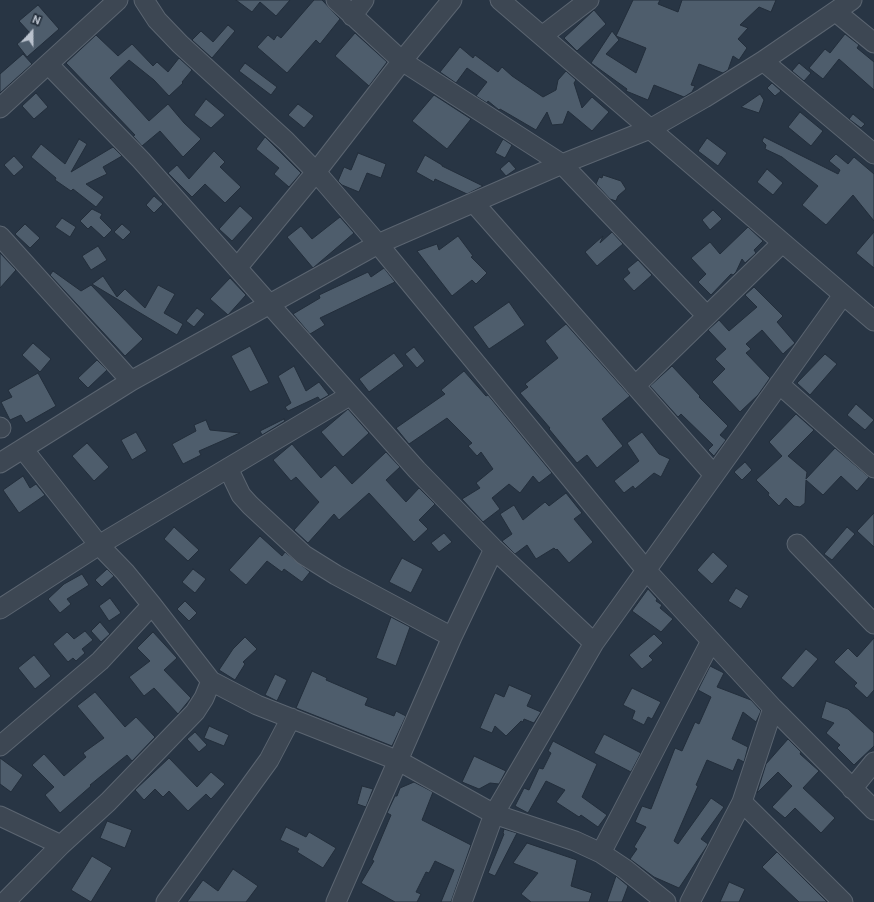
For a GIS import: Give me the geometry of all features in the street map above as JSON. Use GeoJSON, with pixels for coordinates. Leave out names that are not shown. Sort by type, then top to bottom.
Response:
{"type":"FeatureCollection","features":[{"type":"Feature","properties":{"kind":"street"},"geometry":{"type":"LineString","coordinates":[[0,108],[118,0]]}},
{"type":"Feature","properties":{"kind":"street"},"geometry":{"type":"LineString","coordinates":[[144,0],[157,20],[180,44],[286,141],[316,172],[378,244],[646,570],[774,708],[874,810]]}},
{"type":"Feature","properties":{"kind":"street"},"geometry":{"type":"LineString","coordinates":[[336,0],[402,61],[562,164],[706,315]]}},
{"type":"Feature","properties":{"kind":"street"},"geometry":{"type":"LineString","coordinates":[[352,16],[364,0]]}},
{"type":"Feature","properties":{"kind":"street"},"geometry":{"type":"LineString","coordinates":[[237,268],[316,172],[402,61],[452,0]]}},
{"type":"Feature","properties":{"kind":"street"},"geometry":{"type":"LineString","coordinates":[[500,0],[874,321]]}},
{"type":"Feature","properties":{"kind":"street"},"geometry":{"type":"LineString","coordinates":[[542,36],[589,0]]}},
{"type":"Feature","properties":{"kind":"street"},"geometry":{"type":"LineString","coordinates":[[0,463],[131,381],[378,244],[562,164],[650,129],[704,98],[763,61],[852,0]]}},
{"type":"Feature","properties":{"kind":"street"},"geometry":{"type":"LineString","coordinates":[[836,12],[874,43]]}},
{"type":"Feature","properties":{"kind":"street"},"geometry":{"type":"LineString","coordinates":[[763,61],[874,154]]}},
{"type":"Feature","properties":{"kind":"street"},"geometry":{"type":"LineString","coordinates":[[48,64],[141,160],[349,396],[417,470],[494,549],[594,643]]}},
{"type":"Feature","properties":{"kind":"street"},"geometry":{"type":"LineString","coordinates":[[474,203],[714,475]]}},
{"type":"Feature","properties":{"kind":"street"},"geometry":{"type":"LineString","coordinates":[[0,236],[131,381]]}},
{"type":"Feature","properties":{"kind":"street"},"geometry":{"type":"LineString","coordinates":[[635,386],[706,315],[782,243]]}},
{"type":"Feature","properties":{"kind":"street"},"geometry":{"type":"LineString","coordinates":[[467,901],[494,814],[594,643],[843,295]]}},
{"type":"Feature","properties":{"kind":"street"},"geometry":{"type":"LineString","coordinates":[[779,384],[874,468]]}},
{"type":"Feature","properties":{"kind":"street"},"geometry":{"type":"LineString","coordinates":[[0,609],[99,545],[349,396]]}},
{"type":"Feature","properties":{"kind":"street"},"geometry":{"type":"LineString","coordinates":[[23,449],[99,545],[125,572],[152,605],[211,681],[257,705],[399,761],[494,814],[575,841],[601,854],[625,869],[666,902]]}},
{"type":"Feature","properties":{"kind":"street"},"geometry":{"type":"LineString","coordinates":[[228,468],[241,495],[250,506],[304,555],[336,575],[452,637]]}},
{"type":"Feature","properties":{"kind":"street"},"geometry":{"type":"LineString","coordinates":[[797,544],[874,624]]}},
{"type":"Feature","properties":{"kind":"street"},"geometry":{"type":"LineString","coordinates":[[336,902],[452,637],[494,549]]}},
{"type":"Feature","properties":{"kind":"street"},"geometry":{"type":"LineString","coordinates":[[0,746],[100,661],[152,605]]}},
{"type":"Feature","properties":{"kind":"street"},"geometry":{"type":"LineString","coordinates":[[601,854],[711,641]]}},
{"type":"Feature","properties":{"kind":"street"},"geometry":{"type":"LineString","coordinates":[[5,902],[108,802],[195,712],[204,698],[211,681]]}},
{"type":"Feature","properties":{"kind":"street"},"geometry":{"type":"LineString","coordinates":[[690,902],[742,802],[774,708]]}},
{"type":"Feature","properties":{"kind":"street"},"geometry":{"type":"LineString","coordinates":[[166,902],[268,760],[291,718]]}},
{"type":"Feature","properties":{"kind":"street"},"geometry":{"type":"LineString","coordinates":[[852,789],[874,762]]}},
{"type":"Feature","properties":{"kind":"street"},"geometry":{"type":"LineString","coordinates":[[742,802],[844,902]]}},
{"type":"Feature","properties":{"kind":"street"},"geometry":{"type":"LineString","coordinates":[[0,816],[61,846]]}},
{"type":"Feature","properties":{"kind":"building"},"geometry":{"type":"Polygon","coordinates":[[[236,0],[290,0],[276,16],[260,2],[252,12],[236,0]]]}},
{"type":"Feature","properties":{"kind":"building"},"geometry":{"type":"Polygon","coordinates":[[[314,0],[322,0],[340,19],[320,44],[316,40],[287,73],[257,47],[268,35],[274,40],[277,35],[281,38],[314,0]]]}},
{"type":"Feature","properties":{"kind":"building"},"geometry":{"type":"Polygon","coordinates":[[[633,0],[660,0],[658,4],[678,12],[682,0],[776,0],[771,12],[759,7],[740,25],[748,28],[738,39],[747,48],[739,60],[733,56],[728,70],[723,73],[699,64],[691,85],[695,86],[692,92],[684,97],[654,85],[648,100],[626,91],[627,89],[591,63],[612,31],[619,40],[606,54],[636,73],[646,48],[616,36],[633,0]]]}},
{"type":"Feature","properties":{"kind":"building"},"geometry":{"type":"Polygon","coordinates":[[[38,5],[59,29],[27,57],[17,44],[30,33],[19,21],[38,5]]]}},
{"type":"Feature","properties":{"kind":"building"},"geometry":{"type":"Polygon","coordinates":[[[594,10],[606,24],[577,51],[564,38],[594,10]]]}},
{"type":"Feature","properties":{"kind":"building"},"geometry":{"type":"Polygon","coordinates":[[[228,25],[235,31],[212,58],[192,40],[201,31],[213,42],[228,25]]]}},
{"type":"Feature","properties":{"kind":"building"},"geometry":{"type":"Polygon","coordinates":[[[355,33],[387,62],[369,86],[335,56],[355,33]]]}},
{"type":"Feature","properties":{"kind":"building"},"geometry":{"type":"Polygon","coordinates":[[[845,34],[859,45],[857,48],[874,62],[874,90],[839,59],[823,79],[809,68],[825,49],[830,53],[845,34]]]}},
{"type":"Feature","properties":{"kind":"building"},"geometry":{"type":"Polygon","coordinates":[[[96,35],[118,56],[132,44],[153,66],[157,62],[168,72],[179,58],[192,70],[182,82],[183,83],[169,96],[154,80],[129,60],[110,78],[149,121],[168,104],[184,123],[201,139],[183,157],[160,131],[142,146],[133,136],[135,135],[66,63],[96,35]]]}},
{"type":"Feature","properties":{"kind":"building"},"geometry":{"type":"Polygon","coordinates":[[[460,47],[473,58],[475,55],[498,72],[502,67],[512,76],[543,97],[556,90],[558,80],[566,71],[576,80],[574,83],[582,108],[592,97],[609,112],[592,131],[568,111],[563,124],[552,125],[547,112],[536,130],[500,109],[499,110],[488,101],[487,103],[476,96],[487,82],[467,68],[456,83],[440,72],[460,47]]]}},
{"type":"Feature","properties":{"kind":"building"},"geometry":{"type":"Polygon","coordinates":[[[23,54],[32,64],[0,93],[0,74],[23,54]]]}},
{"type":"Feature","properties":{"kind":"building"},"geometry":{"type":"Polygon","coordinates":[[[245,63],[277,87],[271,95],[239,71],[245,63]]]}},
{"type":"Feature","properties":{"kind":"building"},"geometry":{"type":"Polygon","coordinates":[[[799,63],[811,73],[804,81],[792,71],[799,63]]]}},
{"type":"Feature","properties":{"kind":"building"},"geometry":{"type":"Polygon","coordinates":[[[772,83],[781,91],[775,96],[767,88],[772,83]]]}},
{"type":"Feature","properties":{"kind":"building"},"geometry":{"type":"Polygon","coordinates":[[[36,93],[48,107],[34,119],[22,106],[36,93]]]}},
{"type":"Feature","properties":{"kind":"building"},"geometry":{"type":"Polygon","coordinates":[[[760,94],[764,100],[759,113],[741,107],[760,94]]]}},
{"type":"Feature","properties":{"kind":"building"},"geometry":{"type":"Polygon","coordinates":[[[434,95],[471,119],[447,149],[412,121],[434,95]]]}},
{"type":"Feature","properties":{"kind":"building"},"geometry":{"type":"Polygon","coordinates":[[[206,99],[225,115],[211,128],[194,115],[206,99]]]}},
{"type":"Feature","properties":{"kind":"building"},"geometry":{"type":"Polygon","coordinates":[[[298,104],[314,116],[304,128],[288,115],[298,104]]]}},
{"type":"Feature","properties":{"kind":"building"},"geometry":{"type":"Polygon","coordinates":[[[800,112],[823,131],[811,146],[788,127],[800,112]]]}},
{"type":"Feature","properties":{"kind":"building"},"geometry":{"type":"Polygon","coordinates":[[[853,114],[865,124],[861,128],[849,119],[853,114]]]}},
{"type":"Feature","properties":{"kind":"building"},"geometry":{"type":"Polygon","coordinates":[[[265,137],[301,173],[289,187],[274,174],[279,168],[256,149],[265,137]]]}},
{"type":"Feature","properties":{"kind":"building"},"geometry":{"type":"Polygon","coordinates":[[[764,137],[838,174],[840,170],[829,161],[836,154],[848,164],[854,157],[874,174],[874,221],[853,195],[826,225],[802,205],[818,186],[782,157],[765,149],[766,145],[762,141],[764,137]]]}},
{"type":"Feature","properties":{"kind":"building"},"geometry":{"type":"Polygon","coordinates":[[[707,138],[727,153],[718,166],[698,151],[707,138]]]}},
{"type":"Feature","properties":{"kind":"building"},"geometry":{"type":"Polygon","coordinates":[[[79,139],[87,144],[71,172],[113,147],[122,156],[103,167],[107,174],[86,184],[104,197],[96,207],[73,189],[71,191],[55,180],[56,178],[31,157],[41,144],[65,164],[79,139]]]}},
{"type":"Feature","properties":{"kind":"building"},"geometry":{"type":"Polygon","coordinates":[[[503,139],[512,145],[505,158],[495,153],[503,139]]]}},
{"type":"Feature","properties":{"kind":"building"},"geometry":{"type":"Polygon","coordinates":[[[214,151],[225,162],[220,167],[241,187],[225,203],[205,184],[192,197],[168,173],[177,165],[189,179],[214,151]]]}},
{"type":"Feature","properties":{"kind":"building"},"geometry":{"type":"Polygon","coordinates":[[[358,153],[386,164],[381,178],[367,173],[359,192],[342,185],[338,181],[344,167],[351,170],[358,153]]]}},
{"type":"Feature","properties":{"kind":"building"},"geometry":{"type":"Polygon","coordinates":[[[425,155],[442,166],[483,186],[467,194],[435,179],[434,182],[416,172],[425,155]]]}},
{"type":"Feature","properties":{"kind":"building"},"geometry":{"type":"Polygon","coordinates":[[[14,156],[24,167],[14,176],[4,165],[14,156]]]}},
{"type":"Feature","properties":{"kind":"building"},"geometry":{"type":"Polygon","coordinates":[[[509,161],[516,169],[506,176],[500,169],[509,161]]]}},
{"type":"Feature","properties":{"kind":"building"},"geometry":{"type":"Polygon","coordinates":[[[767,169],[783,183],[773,195],[757,182],[767,169]]]}},
{"type":"Feature","properties":{"kind":"building"},"geometry":{"type":"Polygon","coordinates":[[[603,175],[621,181],[626,189],[618,196],[616,201],[610,199],[596,184],[599,177],[602,178],[603,175]]]}},
{"type":"Feature","properties":{"kind":"building"},"geometry":{"type":"Polygon","coordinates":[[[154,196],[163,204],[154,213],[146,205],[154,196]]]}},
{"type":"Feature","properties":{"kind":"building"},"geometry":{"type":"Polygon","coordinates":[[[240,206],[253,218],[232,241],[219,229],[240,206]]]}},
{"type":"Feature","properties":{"kind":"building"},"geometry":{"type":"Polygon","coordinates":[[[92,209],[102,214],[100,218],[112,230],[104,238],[91,226],[88,229],[80,221],[92,209]]]}},
{"type":"Feature","properties":{"kind":"building"},"geometry":{"type":"Polygon","coordinates":[[[713,210],[722,219],[710,230],[702,220],[713,210]]]}},
{"type":"Feature","properties":{"kind":"building"},"geometry":{"type":"Polygon","coordinates":[[[340,217],[354,233],[313,268],[287,237],[301,226],[312,239],[340,217]]]}},
{"type":"Feature","properties":{"kind":"building"},"geometry":{"type":"Polygon","coordinates":[[[62,218],[76,227],[70,237],[55,227],[62,218]]]}},
{"type":"Feature","properties":{"kind":"building"},"geometry":{"type":"Polygon","coordinates":[[[25,224],[40,238],[30,248],[15,234],[25,224]]]}},
{"type":"Feature","properties":{"kind":"building"},"geometry":{"type":"Polygon","coordinates":[[[122,224],[131,232],[123,240],[114,232],[122,224]]]}},
{"type":"Feature","properties":{"kind":"building"},"geometry":{"type":"Polygon","coordinates":[[[748,227],[763,241],[754,250],[756,253],[745,263],[742,259],[736,272],[733,275],[731,274],[711,295],[698,282],[706,274],[691,258],[710,242],[720,254],[748,227]]]}},
{"type":"Feature","properties":{"kind":"building"},"geometry":{"type":"Polygon","coordinates":[[[612,232],[623,244],[597,266],[585,252],[603,236],[600,243],[612,232]]]}},
{"type":"Feature","properties":{"kind":"building"},"geometry":{"type":"Polygon","coordinates":[[[874,232],[874,268],[856,253],[874,232]]]}},
{"type":"Feature","properties":{"kind":"building"},"geometry":{"type":"Polygon","coordinates":[[[458,236],[473,256],[471,257],[487,273],[476,284],[472,280],[452,296],[417,251],[437,244],[439,250],[458,236]]]}},
{"type":"Feature","properties":{"kind":"building"},"geometry":{"type":"Polygon","coordinates":[[[98,246],[107,260],[91,270],[82,256],[98,246]]]}},
{"type":"Feature","properties":{"kind":"building"},"geometry":{"type":"Polygon","coordinates":[[[0,253],[16,270],[0,288],[0,253]]]}},
{"type":"Feature","properties":{"kind":"building"},"geometry":{"type":"Polygon","coordinates":[[[638,260],[652,275],[634,291],[623,279],[630,273],[627,269],[638,260]]]}},
{"type":"Feature","properties":{"kind":"building"},"geometry":{"type":"Polygon","coordinates":[[[384,268],[395,282],[320,318],[325,325],[310,334],[293,314],[320,298],[319,295],[368,272],[371,277],[384,268]]]}},
{"type":"Feature","properties":{"kind":"building"},"geometry":{"type":"Polygon","coordinates":[[[53,271],[81,291],[91,285],[143,339],[125,356],[50,275],[53,271]]]}},
{"type":"Feature","properties":{"kind":"building"},"geometry":{"type":"Polygon","coordinates":[[[103,276],[117,297],[125,289],[145,308],[158,285],[175,294],[164,313],[183,324],[177,335],[92,284],[103,276]]]}},
{"type":"Feature","properties":{"kind":"building"},"geometry":{"type":"Polygon","coordinates":[[[230,278],[246,295],[228,315],[210,299],[230,278]]]}},
{"type":"Feature","properties":{"kind":"building"},"geometry":{"type":"Polygon","coordinates":[[[754,287],[783,316],[777,322],[795,343],[783,354],[762,330],[746,344],[751,349],[746,353],[770,378],[758,395],[740,412],[712,382],[725,369],[715,359],[726,349],[708,330],[719,320],[729,331],[757,307],[745,295],[754,287]]]}},
{"type":"Feature","properties":{"kind":"building"},"geometry":{"type":"Polygon","coordinates":[[[509,302],[525,325],[489,349],[473,327],[509,302]]]}},
{"type":"Feature","properties":{"kind":"building"},"geometry":{"type":"Polygon","coordinates":[[[197,308],[205,314],[194,327],[186,321],[197,308]]]}},
{"type":"Feature","properties":{"kind":"building"},"geometry":{"type":"Polygon","coordinates":[[[566,324],[630,396],[602,419],[623,446],[597,468],[587,455],[577,463],[520,393],[528,387],[525,384],[558,358],[545,341],[566,324]]]}},
{"type":"Feature","properties":{"kind":"building"},"geometry":{"type":"Polygon","coordinates":[[[33,343],[51,359],[40,372],[22,355],[33,343]]]}},
{"type":"Feature","properties":{"kind":"building"},"geometry":{"type":"Polygon","coordinates":[[[250,346],[269,383],[250,392],[231,356],[250,346]]]}},
{"type":"Feature","properties":{"kind":"building"},"geometry":{"type":"Polygon","coordinates":[[[414,347],[425,361],[417,368],[405,354],[414,347]]]}},
{"type":"Feature","properties":{"kind":"building"},"geometry":{"type":"Polygon","coordinates":[[[394,353],[404,366],[369,392],[359,379],[394,353]]]}},
{"type":"Feature","properties":{"kind":"building"},"geometry":{"type":"Polygon","coordinates":[[[825,354],[837,364],[810,395],[797,383],[825,354]]]}},
{"type":"Feature","properties":{"kind":"building"},"geometry":{"type":"Polygon","coordinates":[[[97,360],[107,370],[88,388],[78,378],[97,360]]]}},
{"type":"Feature","properties":{"kind":"building"},"geometry":{"type":"Polygon","coordinates":[[[294,366],[306,391],[319,382],[329,395],[320,400],[318,397],[288,411],[285,407],[291,403],[278,376],[294,366]]]}},
{"type":"Feature","properties":{"kind":"building"},"geometry":{"type":"Polygon","coordinates":[[[672,366],[700,396],[699,397],[728,426],[720,435],[726,440],[714,456],[708,450],[713,445],[681,414],[678,417],[650,386],[672,366]]]}},
{"type":"Feature","properties":{"kind":"building"},"geometry":{"type":"Polygon","coordinates":[[[464,371],[486,396],[488,395],[552,473],[539,483],[533,476],[520,493],[509,484],[492,498],[500,509],[483,522],[462,499],[480,488],[476,483],[493,469],[481,452],[477,456],[468,446],[472,443],[447,418],[409,444],[396,428],[445,394],[441,390],[464,371]]]}},
{"type":"Feature","properties":{"kind":"building"},"geometry":{"type":"Polygon","coordinates":[[[38,373],[56,406],[26,423],[21,415],[10,420],[1,402],[12,397],[8,390],[38,373]]]}},
{"type":"Feature","properties":{"kind":"building"},"geometry":{"type":"Polygon","coordinates":[[[856,404],[874,420],[865,430],[847,415],[856,404]]]}},
{"type":"Feature","properties":{"kind":"building"},"geometry":{"type":"Polygon","coordinates":[[[348,409],[369,433],[343,457],[321,432],[348,409]]]}},
{"type":"Feature","properties":{"kind":"building"},"geometry":{"type":"Polygon","coordinates":[[[796,414],[814,430],[788,456],[807,472],[806,479],[835,448],[869,477],[857,491],[841,476],[823,495],[806,480],[805,503],[800,507],[794,506],[786,498],[779,506],[756,480],[782,456],[769,442],[796,414]]]}},
{"type":"Feature","properties":{"kind":"building"},"geometry":{"type":"Polygon","coordinates":[[[284,419],[285,421],[262,435],[260,431],[284,419]]]}},
{"type":"Feature","properties":{"kind":"building"},"geometry":{"type":"Polygon","coordinates":[[[206,420],[210,430],[240,433],[199,451],[201,455],[183,464],[172,444],[196,431],[194,425],[206,420]]]}},
{"type":"Feature","properties":{"kind":"building"},"geometry":{"type":"Polygon","coordinates":[[[136,432],[147,451],[132,460],[121,440],[136,432]]]}},
{"type":"Feature","properties":{"kind":"building"},"geometry":{"type":"Polygon","coordinates":[[[642,432],[659,454],[670,459],[661,477],[654,473],[635,489],[633,486],[624,493],[614,481],[639,461],[627,443],[642,432]]]}},
{"type":"Feature","properties":{"kind":"building"},"geometry":{"type":"Polygon","coordinates":[[[87,443],[109,467],[94,481],[72,456],[87,443]]]}},
{"type":"Feature","properties":{"kind":"building"},"geometry":{"type":"Polygon","coordinates":[[[292,444],[321,478],[335,465],[352,484],[386,452],[400,467],[386,480],[406,502],[419,488],[435,504],[419,520],[428,529],[414,542],[369,493],[339,520],[334,514],[308,543],[294,530],[319,502],[296,477],[291,481],[273,460],[292,444]]]}},
{"type":"Feature","properties":{"kind":"building"},"geometry":{"type":"Polygon","coordinates":[[[745,462],[752,470],[742,480],[734,472],[745,462]]]}},
{"type":"Feature","properties":{"kind":"building"},"geometry":{"type":"Polygon","coordinates":[[[23,476],[30,488],[36,484],[45,495],[19,513],[3,490],[23,476]]]}},
{"type":"Feature","properties":{"kind":"building"},"geometry":{"type":"Polygon","coordinates":[[[566,493],[582,513],[574,519],[593,542],[569,563],[557,549],[556,550],[554,548],[536,559],[527,545],[515,554],[502,541],[512,534],[500,514],[514,505],[523,520],[545,502],[549,506],[566,493]]]}},
{"type":"Feature","properties":{"kind":"building"},"geometry":{"type":"Polygon","coordinates":[[[874,513],[874,547],[857,531],[874,513]]]}},
{"type":"Feature","properties":{"kind":"building"},"geometry":{"type":"Polygon","coordinates":[[[174,527],[199,550],[188,561],[164,539],[174,527]]]}},
{"type":"Feature","properties":{"kind":"building"},"geometry":{"type":"Polygon","coordinates":[[[847,527],[855,534],[832,560],[824,554],[847,527]]]}},
{"type":"Feature","properties":{"kind":"building"},"geometry":{"type":"Polygon","coordinates":[[[444,533],[452,542],[439,552],[431,543],[444,533]]]}},
{"type":"Feature","properties":{"kind":"building"},"geometry":{"type":"Polygon","coordinates":[[[260,536],[282,556],[285,552],[310,572],[302,582],[284,569],[282,572],[267,561],[246,585],[229,570],[260,536]]]}},
{"type":"Feature","properties":{"kind":"building"},"geometry":{"type":"Polygon","coordinates":[[[713,552],[728,566],[712,584],[697,570],[713,552]]]}},
{"type":"Feature","properties":{"kind":"building"},"geometry":{"type":"Polygon","coordinates":[[[402,558],[423,569],[411,593],[389,582],[402,558]]]}},
{"type":"Feature","properties":{"kind":"building"},"geometry":{"type":"Polygon","coordinates":[[[107,569],[114,576],[102,587],[95,580],[107,569]]]}},
{"type":"Feature","properties":{"kind":"building"},"geometry":{"type":"Polygon","coordinates":[[[193,569],[206,579],[195,593],[182,582],[193,569]]]}},
{"type":"Feature","properties":{"kind":"building"},"geometry":{"type":"Polygon","coordinates":[[[82,574],[89,585],[67,599],[71,604],[60,613],[48,599],[64,584],[82,574]]]}},
{"type":"Feature","properties":{"kind":"building"},"geometry":{"type":"Polygon","coordinates":[[[736,588],[749,596],[741,609],[728,601],[736,588]]]}},
{"type":"Feature","properties":{"kind":"building"},"geometry":{"type":"Polygon","coordinates":[[[648,589],[657,599],[656,601],[662,605],[660,608],[673,619],[661,632],[632,611],[648,589]]]}},
{"type":"Feature","properties":{"kind":"building"},"geometry":{"type":"Polygon","coordinates":[[[110,598],[121,613],[109,621],[99,606],[110,598]]]}},
{"type":"Feature","properties":{"kind":"building"},"geometry":{"type":"Polygon","coordinates":[[[185,601],[197,613],[189,621],[177,609],[185,601]]]}},
{"type":"Feature","properties":{"kind":"building"},"geometry":{"type":"Polygon","coordinates":[[[391,617],[410,627],[396,666],[376,658],[391,617]]]}},
{"type":"Feature","properties":{"kind":"building"},"geometry":{"type":"Polygon","coordinates":[[[100,622],[110,634],[101,642],[91,631],[100,622]]]}},
{"type":"Feature","properties":{"kind":"building"},"geometry":{"type":"Polygon","coordinates":[[[85,631],[93,640],[82,649],[85,653],[76,661],[73,658],[68,662],[53,644],[67,632],[74,639],[85,631]]]}},
{"type":"Feature","properties":{"kind":"building"},"geometry":{"type":"Polygon","coordinates":[[[153,632],[177,658],[164,670],[191,698],[178,714],[154,688],[144,696],[129,677],[150,661],[137,648],[153,632]]]}},
{"type":"Feature","properties":{"kind":"building"},"geometry":{"type":"Polygon","coordinates":[[[654,634],[663,643],[649,656],[653,660],[642,669],[629,655],[654,634]]]}},
{"type":"Feature","properties":{"kind":"building"},"geometry":{"type":"Polygon","coordinates":[[[245,637],[257,649],[243,662],[245,664],[235,680],[219,670],[233,649],[245,637]]]}},
{"type":"Feature","properties":{"kind":"building"},"geometry":{"type":"Polygon","coordinates":[[[874,638],[874,690],[867,698],[854,686],[857,683],[834,662],[848,648],[857,657],[874,638]]]}},
{"type":"Feature","properties":{"kind":"building"},"geometry":{"type":"Polygon","coordinates":[[[806,649],[818,659],[793,688],[781,678],[806,649]]]}},
{"type":"Feature","properties":{"kind":"building"},"geometry":{"type":"Polygon","coordinates":[[[34,655],[51,676],[35,689],[18,668],[34,655]]]}},
{"type":"Feature","properties":{"kind":"building"},"geometry":{"type":"Polygon","coordinates":[[[710,666],[724,673],[717,687],[751,700],[761,711],[756,722],[743,712],[732,739],[748,747],[744,762],[738,759],[733,771],[707,760],[696,785],[698,786],[674,841],[678,844],[711,798],[724,807],[701,839],[708,844],[679,888],[654,877],[630,859],[637,849],[634,847],[646,827],[635,822],[642,806],[651,809],[675,748],[682,751],[695,722],[699,724],[711,697],[698,690],[710,666]]]}},
{"type":"Feature","properties":{"kind":"building"},"geometry":{"type":"Polygon","coordinates":[[[312,671],[327,678],[326,680],[368,698],[365,705],[394,716],[396,711],[406,716],[392,746],[296,708],[312,671]]]}},
{"type":"Feature","properties":{"kind":"building"},"geometry":{"type":"Polygon","coordinates":[[[275,674],[287,680],[277,701],[265,695],[275,674]]]}},
{"type":"Feature","properties":{"kind":"building"},"geometry":{"type":"Polygon","coordinates":[[[509,685],[532,695],[527,706],[541,712],[534,723],[524,719],[523,722],[521,721],[506,736],[495,726],[492,733],[480,728],[495,693],[504,697],[509,685]]]}},
{"type":"Feature","properties":{"kind":"building"},"geometry":{"type":"Polygon","coordinates":[[[632,688],[661,702],[652,719],[648,717],[644,725],[632,719],[635,711],[623,705],[632,688]]]}},
{"type":"Feature","properties":{"kind":"building"},"geometry":{"type":"Polygon","coordinates":[[[95,692],[125,727],[136,717],[155,737],[132,761],[127,755],[90,785],[91,786],[60,813],[45,795],[54,787],[32,765],[44,754],[64,776],[86,757],[83,753],[104,738],[77,706],[95,692]]]}},
{"type":"Feature","properties":{"kind":"building"},"geometry":{"type":"Polygon","coordinates":[[[826,701],[848,709],[874,733],[874,746],[854,765],[837,748],[840,745],[826,733],[834,723],[821,718],[826,701]]]}},
{"type":"Feature","properties":{"kind":"building"},"geometry":{"type":"Polygon","coordinates":[[[209,726],[229,735],[224,746],[204,738],[209,726]]]}},
{"type":"Feature","properties":{"kind":"building"},"geometry":{"type":"Polygon","coordinates":[[[195,732],[207,745],[199,752],[187,739],[195,732]]]}},
{"type":"Feature","properties":{"kind":"building"},"geometry":{"type":"Polygon","coordinates":[[[604,734],[641,753],[631,772],[594,753],[604,734]]]}},
{"type":"Feature","properties":{"kind":"building"},"geometry":{"type":"Polygon","coordinates":[[[788,739],[801,752],[800,754],[819,771],[803,788],[835,818],[821,833],[795,808],[785,818],[772,807],[792,786],[778,772],[757,793],[766,764],[788,739]]]}},
{"type":"Feature","properties":{"kind":"building"},"geometry":{"type":"Polygon","coordinates":[[[553,741],[597,764],[582,797],[607,815],[598,827],[581,815],[579,817],[556,802],[565,790],[546,781],[528,813],[515,806],[524,788],[529,790],[539,768],[543,769],[551,753],[548,751],[553,741]]]}},
{"type":"Feature","properties":{"kind":"building"},"geometry":{"type":"Polygon","coordinates":[[[474,756],[506,771],[499,784],[490,783],[479,789],[462,782],[474,756]]]}},
{"type":"Feature","properties":{"kind":"building"},"geometry":{"type":"Polygon","coordinates":[[[0,758],[23,775],[11,792],[0,784],[0,758]]]}},
{"type":"Feature","properties":{"kind":"building"},"geometry":{"type":"Polygon","coordinates":[[[169,758],[197,787],[211,772],[225,784],[211,799],[206,794],[188,811],[169,791],[163,797],[155,789],[144,800],[135,790],[169,758]]]}},
{"type":"Feature","properties":{"kind":"building"},"geometry":{"type":"Polygon","coordinates":[[[414,782],[433,792],[422,820],[471,845],[451,902],[441,902],[454,870],[435,861],[429,873],[426,872],[416,892],[421,894],[417,902],[395,902],[361,883],[374,861],[372,860],[391,815],[387,813],[395,796],[397,796],[400,788],[414,782]]]}},
{"type":"Feature","properties":{"kind":"building"},"geometry":{"type":"Polygon","coordinates":[[[362,786],[373,789],[366,807],[357,804],[362,786]]]}},
{"type":"Feature","properties":{"kind":"building"},"geometry":{"type":"Polygon","coordinates":[[[107,821],[132,830],[125,848],[100,838],[107,821]]]}},
{"type":"Feature","properties":{"kind":"building"},"geometry":{"type":"Polygon","coordinates":[[[286,827],[306,837],[309,832],[336,848],[323,868],[297,852],[299,849],[280,840],[286,827]]]}},
{"type":"Feature","properties":{"kind":"building"},"geometry":{"type":"Polygon","coordinates":[[[504,829],[517,833],[495,876],[488,873],[504,834],[504,829]]]}},
{"type":"Feature","properties":{"kind":"building"},"geometry":{"type":"Polygon","coordinates":[[[527,843],[577,860],[571,886],[592,893],[589,902],[531,902],[521,894],[538,873],[513,863],[527,843]]]}},
{"type":"Feature","properties":{"kind":"building"},"geometry":{"type":"Polygon","coordinates":[[[777,852],[827,902],[799,902],[762,867],[777,852]]]}},
{"type":"Feature","properties":{"kind":"building"},"geometry":{"type":"Polygon","coordinates":[[[92,856],[112,868],[91,902],[71,890],[92,856]]]}},
{"type":"Feature","properties":{"kind":"building"},"geometry":{"type":"Polygon","coordinates":[[[233,869],[258,886],[246,902],[187,902],[203,880],[218,891],[233,869]]]}},
{"type":"Feature","properties":{"kind":"building"},"geometry":{"type":"Polygon","coordinates":[[[616,876],[628,886],[622,902],[607,902],[616,876]]]}},
{"type":"Feature","properties":{"kind":"building"},"geometry":{"type":"Polygon","coordinates":[[[729,882],[745,889],[739,902],[720,902],[729,882]]]}}]}
